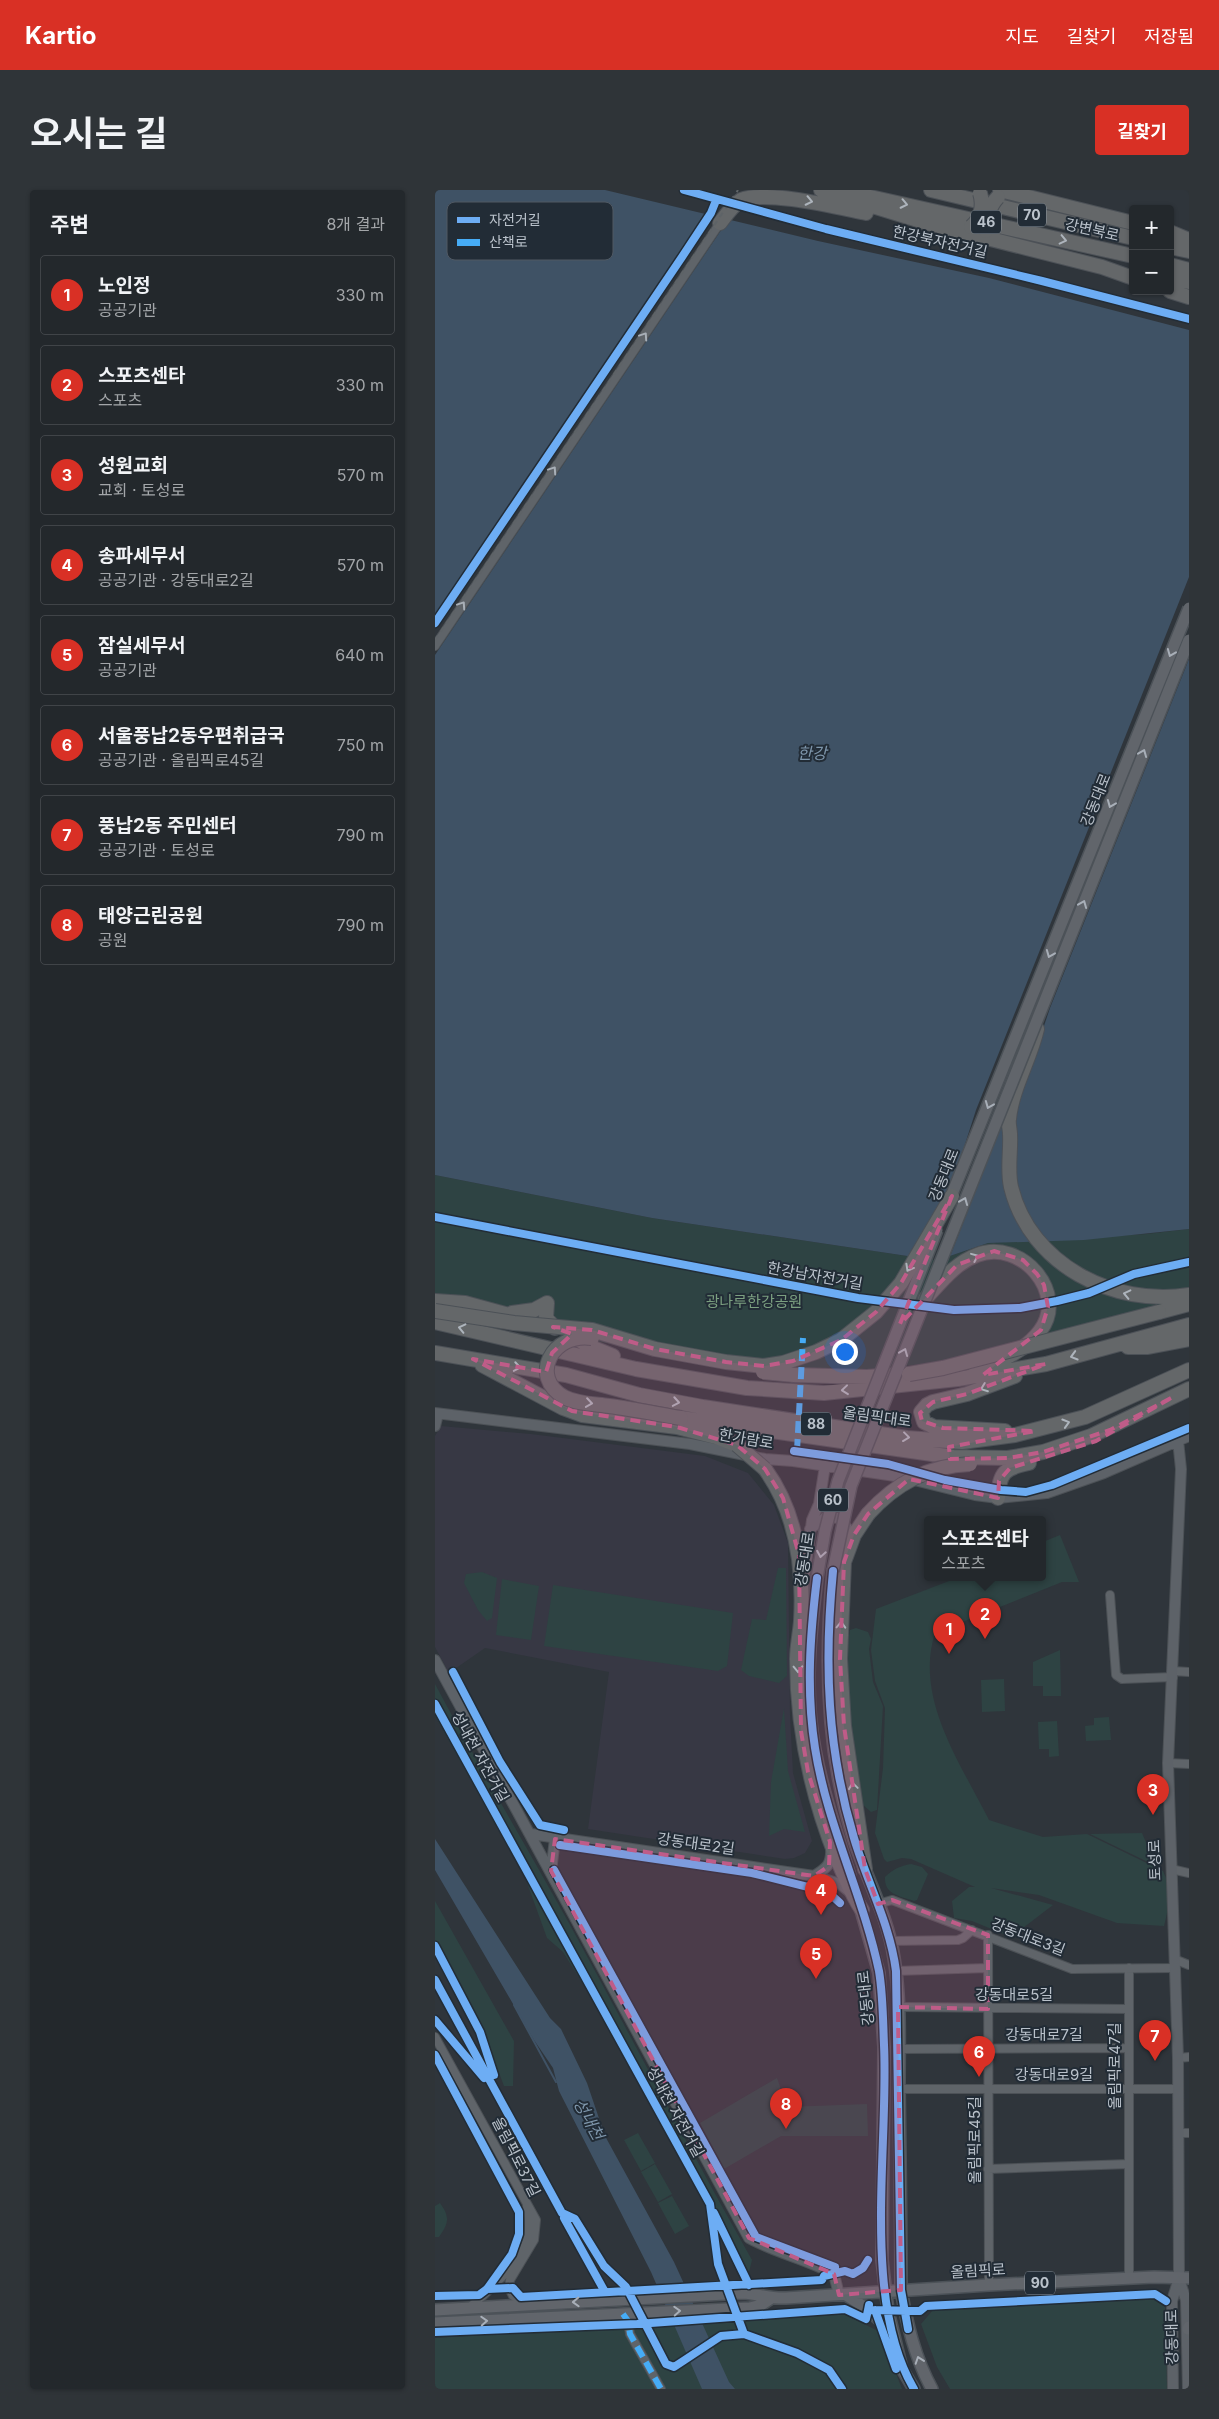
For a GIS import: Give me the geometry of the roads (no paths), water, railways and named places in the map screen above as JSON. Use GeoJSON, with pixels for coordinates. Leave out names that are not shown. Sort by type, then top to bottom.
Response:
{"type":"FeatureCollection","features":[{"type":"Feature","properties":{"kind":"highway"},"geometry":{"type":"LineString","coordinates":[[821,190],[872,208],[931,224]]}},
{"type":"Feature","properties":{"kind":"highway","name":"강변북로"},"geometry":{"type":"LineString","coordinates":[[839,190],[1129,255]]}},
{"type":"Feature","properties":{"kind":"highway","name":"강변북로"},"geometry":{"type":"LineString","coordinates":[[931,190],[1129,237]]}},
{"type":"Feature","properties":{"kind":"highway"},"geometry":{"type":"LineString","coordinates":[[965,229],[979,217],[982,199],[979,191]]}},
{"type":"Feature","properties":{"kind":"highway"},"geometry":{"type":"LineString","coordinates":[[720,223],[741,200],[764,193],[894,218],[965,229],[1129,277]]}},
{"type":"Feature","properties":{"kind":"highway"},"geometry":{"type":"LineString","coordinates":[[988,235],[986,224],[993,202],[1002,193],[1129,222]]}},
{"type":"Feature","properties":{"kind":"highway"},"geometry":{"type":"LineString","coordinates":[[1174,233],[1189,236]]}},
{"type":"Feature","properties":{"kind":"highway"},"geometry":{"type":"LineString","coordinates":[[1174,234],[1189,240]]}},
{"type":"Feature","properties":{"kind":"highway"},"geometry":{"type":"LineString","coordinates":[[1025,247],[1129,268]]}},
{"type":"Feature","properties":{"kind":"highway"},"geometry":{"type":"LineString","coordinates":[[1174,248],[1189,251]]}},
{"type":"Feature","properties":{"kind":"highway"},"geometry":{"type":"LineString","coordinates":[[1174,266],[1189,270]]}},
{"type":"Feature","properties":{"kind":"highway"},"geometry":{"type":"LineString","coordinates":[[1174,279],[1189,282]]}},
{"type":"Feature","properties":{"kind":"highway"},"geometry":{"type":"LineString","coordinates":[[1174,292],[1189,297]]}},
{"type":"Feature","properties":{"kind":"highway"},"geometry":{"type":"LineString","coordinates":[[1041,1011],[1033,1044],[1017,1088],[1009,1121],[1011,1136],[1009,1175],[1021,1214],[1028,1227],[1050,1252],[1074,1272],[1088,1280],[1114,1291],[1136,1296],[1182,1296]]}},
{"type":"Feature","properties":{"kind":"highway"},"geometry":{"type":"LineString","coordinates":[[726,1362],[764,1366],[793,1361],[816,1352],[853,1332],[876,1312],[901,1283],[952,1196]]}},
{"type":"Feature","properties":{"kind":"highway"},"geometry":{"type":"LineString","coordinates":[[925,1299],[957,1265],[977,1255],[994,1251],[1008,1253],[1023,1260],[1045,1285],[1048,1308],[1041,1330],[1012,1355],[958,1379]]}},
{"type":"Feature","properties":{"kind":"highway"},"geometry":{"type":"LineString","coordinates":[[435,1301],[465,1303],[555,1328],[607,1354],[677,1369],[718,1383]]}},
{"type":"Feature","properties":{"kind":"highway"},"geometry":{"type":"LineString","coordinates":[[505,1314],[534,1310],[547,1302],[546,1318],[555,1328]]}},
{"type":"Feature","properties":{"kind":"highway"},"geometry":{"type":"LineString","coordinates":[[1008,1458],[953,1457],[681,1418],[569,1399],[558,1392],[550,1382],[547,1371],[549,1359],[561,1343],[571,1338],[583,1337],[722,1366],[765,1372],[794,1375],[867,1377],[909,1374],[943,1368],[1189,1304]]}},
{"type":"Feature","properties":{"kind":"highway"},"geometry":{"type":"LineString","coordinates":[[435,1311],[514,1323],[592,1330],[655,1349],[726,1362],[765,1372]]}},
{"type":"Feature","properties":{"kind":"highway","name":"올림픽대로"},"geometry":{"type":"LineString","coordinates":[[435,1322],[636,1369],[747,1388],[824,1392],[958,1379],[1046,1364],[1189,1325]]}},
{"type":"Feature","properties":{"kind":"highway"},"geometry":{"type":"LineString","coordinates":[[1107,1347],[1148,1346],[1189,1339]]}},
{"type":"Feature","properties":{"kind":"highway","name":"올림픽대로"},"geometry":{"type":"LineString","coordinates":[[435,1352],[566,1375],[639,1395],[703,1407],[907,1438],[941,1441],[978,1441],[1035,1431],[1085,1417],[1189,1370]]}},
{"type":"Feature","properties":{"kind":"highway"},"geometry":{"type":"LineString","coordinates":[[473,1359],[572,1412],[607,1420],[677,1427],[716,1437],[737,1445]]}},
{"type":"Feature","properties":{"kind":"highway"},"geometry":{"type":"LineString","coordinates":[[1173,1377],[1189,1360]]}},
{"type":"Feature","properties":{"kind":"highway"},"geometry":{"type":"LineString","coordinates":[[1035,1431],[943,1428],[924,1422],[921,1412],[927,1405],[933,1402],[967,1394],[1046,1364]]}},
{"type":"Feature","properties":{"kind":"highway"},"geometry":{"type":"LineString","coordinates":[[865,1869],[845,1726],[840,1659],[844,1562],[852,1539],[868,1514],[887,1495],[907,1480],[943,1466],[970,1464],[1043,1452],[1091,1436],[1189,1389]]}},
{"type":"Feature","properties":{"kind":"highway"},"geometry":{"type":"LineString","coordinates":[[997,1498],[999,1481],[1010,1468],[1062,1454],[1096,1441],[1155,1411],[1173,1397]]}},
{"type":"Feature","properties":{"kind":"highway"},"geometry":{"type":"LineString","coordinates":[[681,1418],[727,1435],[765,1469],[783,1498],[795,1532],[799,1555],[801,1620],[797,1657],[801,1731],[820,1816],[852,1894],[862,1910]]}},
{"type":"Feature","properties":{"kind":"main road","name":"강동대로"},"geometry":{"type":"LineString","coordinates":[[914,2389],[902,2369],[885,2291],[882,2260],[885,2048],[879,1973],[862,1910],[827,1807],[815,1748],[810,1708],[809,1664],[817,1578],[825,1531],[838,1481],[1189,608]]}},
{"type":"Feature","properties":{"kind":"main road","name":"강동대로"},"geometry":{"type":"LineString","coordinates":[[932,2389],[908,2329],[901,2290],[899,2049],[896,1971],[890,1941],[843,1800],[833,1741],[827,1678],[828,1623],[833,1571],[851,1486],[1189,640]]}},
{"type":"Feature","properties":{"kind":"main road","name":"올림픽로"},"geometry":{"type":"LineString","coordinates":[[435,2310],[743,2293],[759,2294],[770,2299],[989,2285],[1184,2278]]}},
{"type":"Feature","properties":{"kind":"main road"},"geometry":{"type":"LineString","coordinates":[[843,2295],[866,2308],[893,2332]]}},
{"type":"Feature","properties":{"kind":"main road","name":"올림픽로"},"geometry":{"type":"LineString","coordinates":[[435,2323],[750,2308],[761,2305],[770,2299]]}},
{"type":"Feature","properties":{"kind":"street"},"geometry":{"type":"LineString","coordinates":[[435,646],[720,223]]}},
{"type":"Feature","properties":{"kind":"street"},"geometry":{"type":"LineString","coordinates":[[435,1426],[436,1413]]}},
{"type":"Feature","properties":{"kind":"street","name":"한가람로"},"geometry":{"type":"LineString","coordinates":[[436,1413],[690,1444],[765,1459],[902,1477],[975,1495],[997,1498],[1047,1493],[1104,1473],[1189,1436]]}},
{"type":"Feature","properties":{"kind":"street","name":"토성로"},"geometry":{"type":"LineString","coordinates":[[1178,1440],[1181,1469],[1169,1763],[1174,1964],[1184,2057],[1179,2089],[1184,2133],[1184,2278]]}},
{"type":"Feature","properties":{"kind":"street"},"geometry":{"type":"LineString","coordinates":[[801,1620],[811,1529],[819,1504],[825,1466]]}},
{"type":"Feature","properties":{"kind":"street"},"geometry":{"type":"LineString","coordinates":[[819,1504],[826,1517]]}},
{"type":"Feature","properties":{"kind":"street"},"geometry":{"type":"LineString","coordinates":[[811,1529],[826,1517],[839,1518],[847,1528],[852,1539]]}},
{"type":"Feature","properties":{"kind":"street"},"geometry":{"type":"LineString","coordinates":[[1110,1595],[1116,1675],[1122,1679],[1189,1672]]}},
{"type":"Feature","properties":{"kind":"street"},"geometry":{"type":"LineString","coordinates":[[435,1660],[749,2238],[769,2249],[809,2262],[833,2274],[843,2295]]}},
{"type":"Feature","properties":{"kind":"street"},"geometry":{"type":"LineString","coordinates":[[1169,1763],[1189,1764]]}},
{"type":"Feature","properties":{"kind":"street","name":"강동대로2길"},"geometry":{"type":"LineString","coordinates":[[531,1834],[814,1876],[840,1884],[852,1894]]}},
{"type":"Feature","properties":{"kind":"street"},"geometry":{"type":"LineString","coordinates":[[551,1871],[555,1839]]}},
{"type":"Feature","properties":{"kind":"street"},"geometry":{"type":"LineString","coordinates":[[814,1876],[829,1866],[832,1859],[830,1842]]}},
{"type":"Feature","properties":{"kind":"street"},"geometry":{"type":"LineString","coordinates":[[1171,1869],[1189,1873]]}},
{"type":"Feature","properties":{"kind":"street","name":"강동대로3길"},"geometry":{"type":"LineString","coordinates":[[878,1904],[892,1900],[988,1935],[1072,1969],[1129,1968],[1174,1964]]}},
{"type":"Feature","properties":{"kind":"street"},"geometry":{"type":"LineString","coordinates":[[890,1941],[957,1940],[963,1938],[972,1930]]}},
{"type":"Feature","properties":{"kind":"street","name":"올림픽로45길"},"geometry":{"type":"LineString","coordinates":[[988,1935],[989,2285]]}},
{"type":"Feature","properties":{"kind":"street"},"geometry":{"type":"LineString","coordinates":[[1174,1964],[1189,1965]]}},
{"type":"Feature","properties":{"kind":"street"},"geometry":{"type":"LineString","coordinates":[[896,1971],[988,1968]]}},
{"type":"Feature","properties":{"kind":"street","name":"올림픽로47길"},"geometry":{"type":"LineString","coordinates":[[1129,1968],[1129,2279]]}},
{"type":"Feature","properties":{"kind":"street","name":"강동대로5길"},"geometry":{"type":"LineString","coordinates":[[898,2007],[1129,2009]]}},
{"type":"Feature","properties":{"kind":"street","name":"올림픽로37길"},"geometry":{"type":"LineString","coordinates":[[435,2037],[527,2202],[529,2225],[526,2245],[492,2289],[468,2308]]}},
{"type":"Feature","properties":{"kind":"street","name":"강동대로7길"},"geometry":{"type":"LineString","coordinates":[[899,2049],[1129,2048]]}},
{"type":"Feature","properties":{"kind":"street","name":"강동대로9길"},"geometry":{"type":"LineString","coordinates":[[899,2089],[1179,2089]]}},
{"type":"Feature","properties":{"kind":"street"},"geometry":{"type":"LineString","coordinates":[[989,2169],[1129,2164]]}},
{"type":"Feature","properties":{"kind":"street"},"geometry":{"type":"LineString","coordinates":[[527,2202],[536,2220],[534,2240],[510,2280],[509,2288],[513,2296],[530,2304]]}},
{"type":"Feature","properties":{"kind":"street","name":"강동대로"},"geometry":{"type":"LineString","coordinates":[[1184,2278],[1189,2329],[1188,2389]]}},
{"type":"Feature","properties":{"kind":"street","name":"강동대로"},"geometry":{"type":"LineString","coordinates":[[1173,2389],[1172,2301],[1184,2278]]}},
{"type":"Feature","properties":{"kind":"street"},"geometry":{"type":"LineString","coordinates":[[625,2314],[630,2334],[661,2389]]}},
{"type":"Feature","properties":{"kind":"water","name":"한강"},"geometry":{"type":"Polygon","coordinates":[[[435,190],[605,190],[818,241],[989,278],[1189,330],[1189,1229],[1084,1240],[988,1243],[950,1256],[914,1257],[652,1218],[435,1175],[435,190]]]}},
{"type":"Feature","properties":{"kind":"water","name":"성내천"},"geometry":{"type":"Polygon","coordinates":[[[435,1839],[550,2018],[561,2029],[587,2083],[605,2136],[674,2262],[729,2382],[735,2389],[702,2389],[651,2272],[559,2091],[553,2068],[534,2040],[435,1870],[435,1839]]]}},
{"type":"Feature","properties":{"kind":"waterway","name":"성내천"},"geometry":{"type":"LineString","coordinates":[[514,2005],[556,2082]]}},
{"type":"Feature","properties":{"kind":"railway"},"geometry":{"type":"LineString","coordinates":[[435,640],[738,190]]}},
{"type":"Feature","properties":{"kind":"place","name":"스포츠센타"},"geometry":{"type":"Point","coordinates":[985,1639]}},
{"type":"Feature","properties":{"kind":"place","name":"노인정"},"geometry":{"type":"Point","coordinates":[949,1654]}},
{"type":"Feature","properties":{"kind":"place","name":"성원교회"},"geometry":{"type":"Point","coordinates":[1153,1815]}},
{"type":"Feature","properties":{"kind":"place","name":"송파세무서"},"geometry":{"type":"Point","coordinates":[821,1915]}},
{"type":"Feature","properties":{"kind":"place","name":"잠실세무서"},"geometry":{"type":"Point","coordinates":[816,1979]}},
{"type":"Feature","properties":{"kind":"place","name":"풍납2동 주민센터"},"geometry":{"type":"Point","coordinates":[1155,2061]}},
{"type":"Feature","properties":{"kind":"place","name":"서울풍납2동우편취급국"},"geometry":{"type":"Point","coordinates":[979,2077]}},
{"type":"Feature","properties":{"kind":"place","name":"태양근린공원"},"geometry":{"type":"Point","coordinates":[786,2129]}},
{"type":"Feature","properties":{"kind":"park label","name":"광나루한강공원"},"geometry":{"type":"Point","coordinates":[754,1302]}}]}
